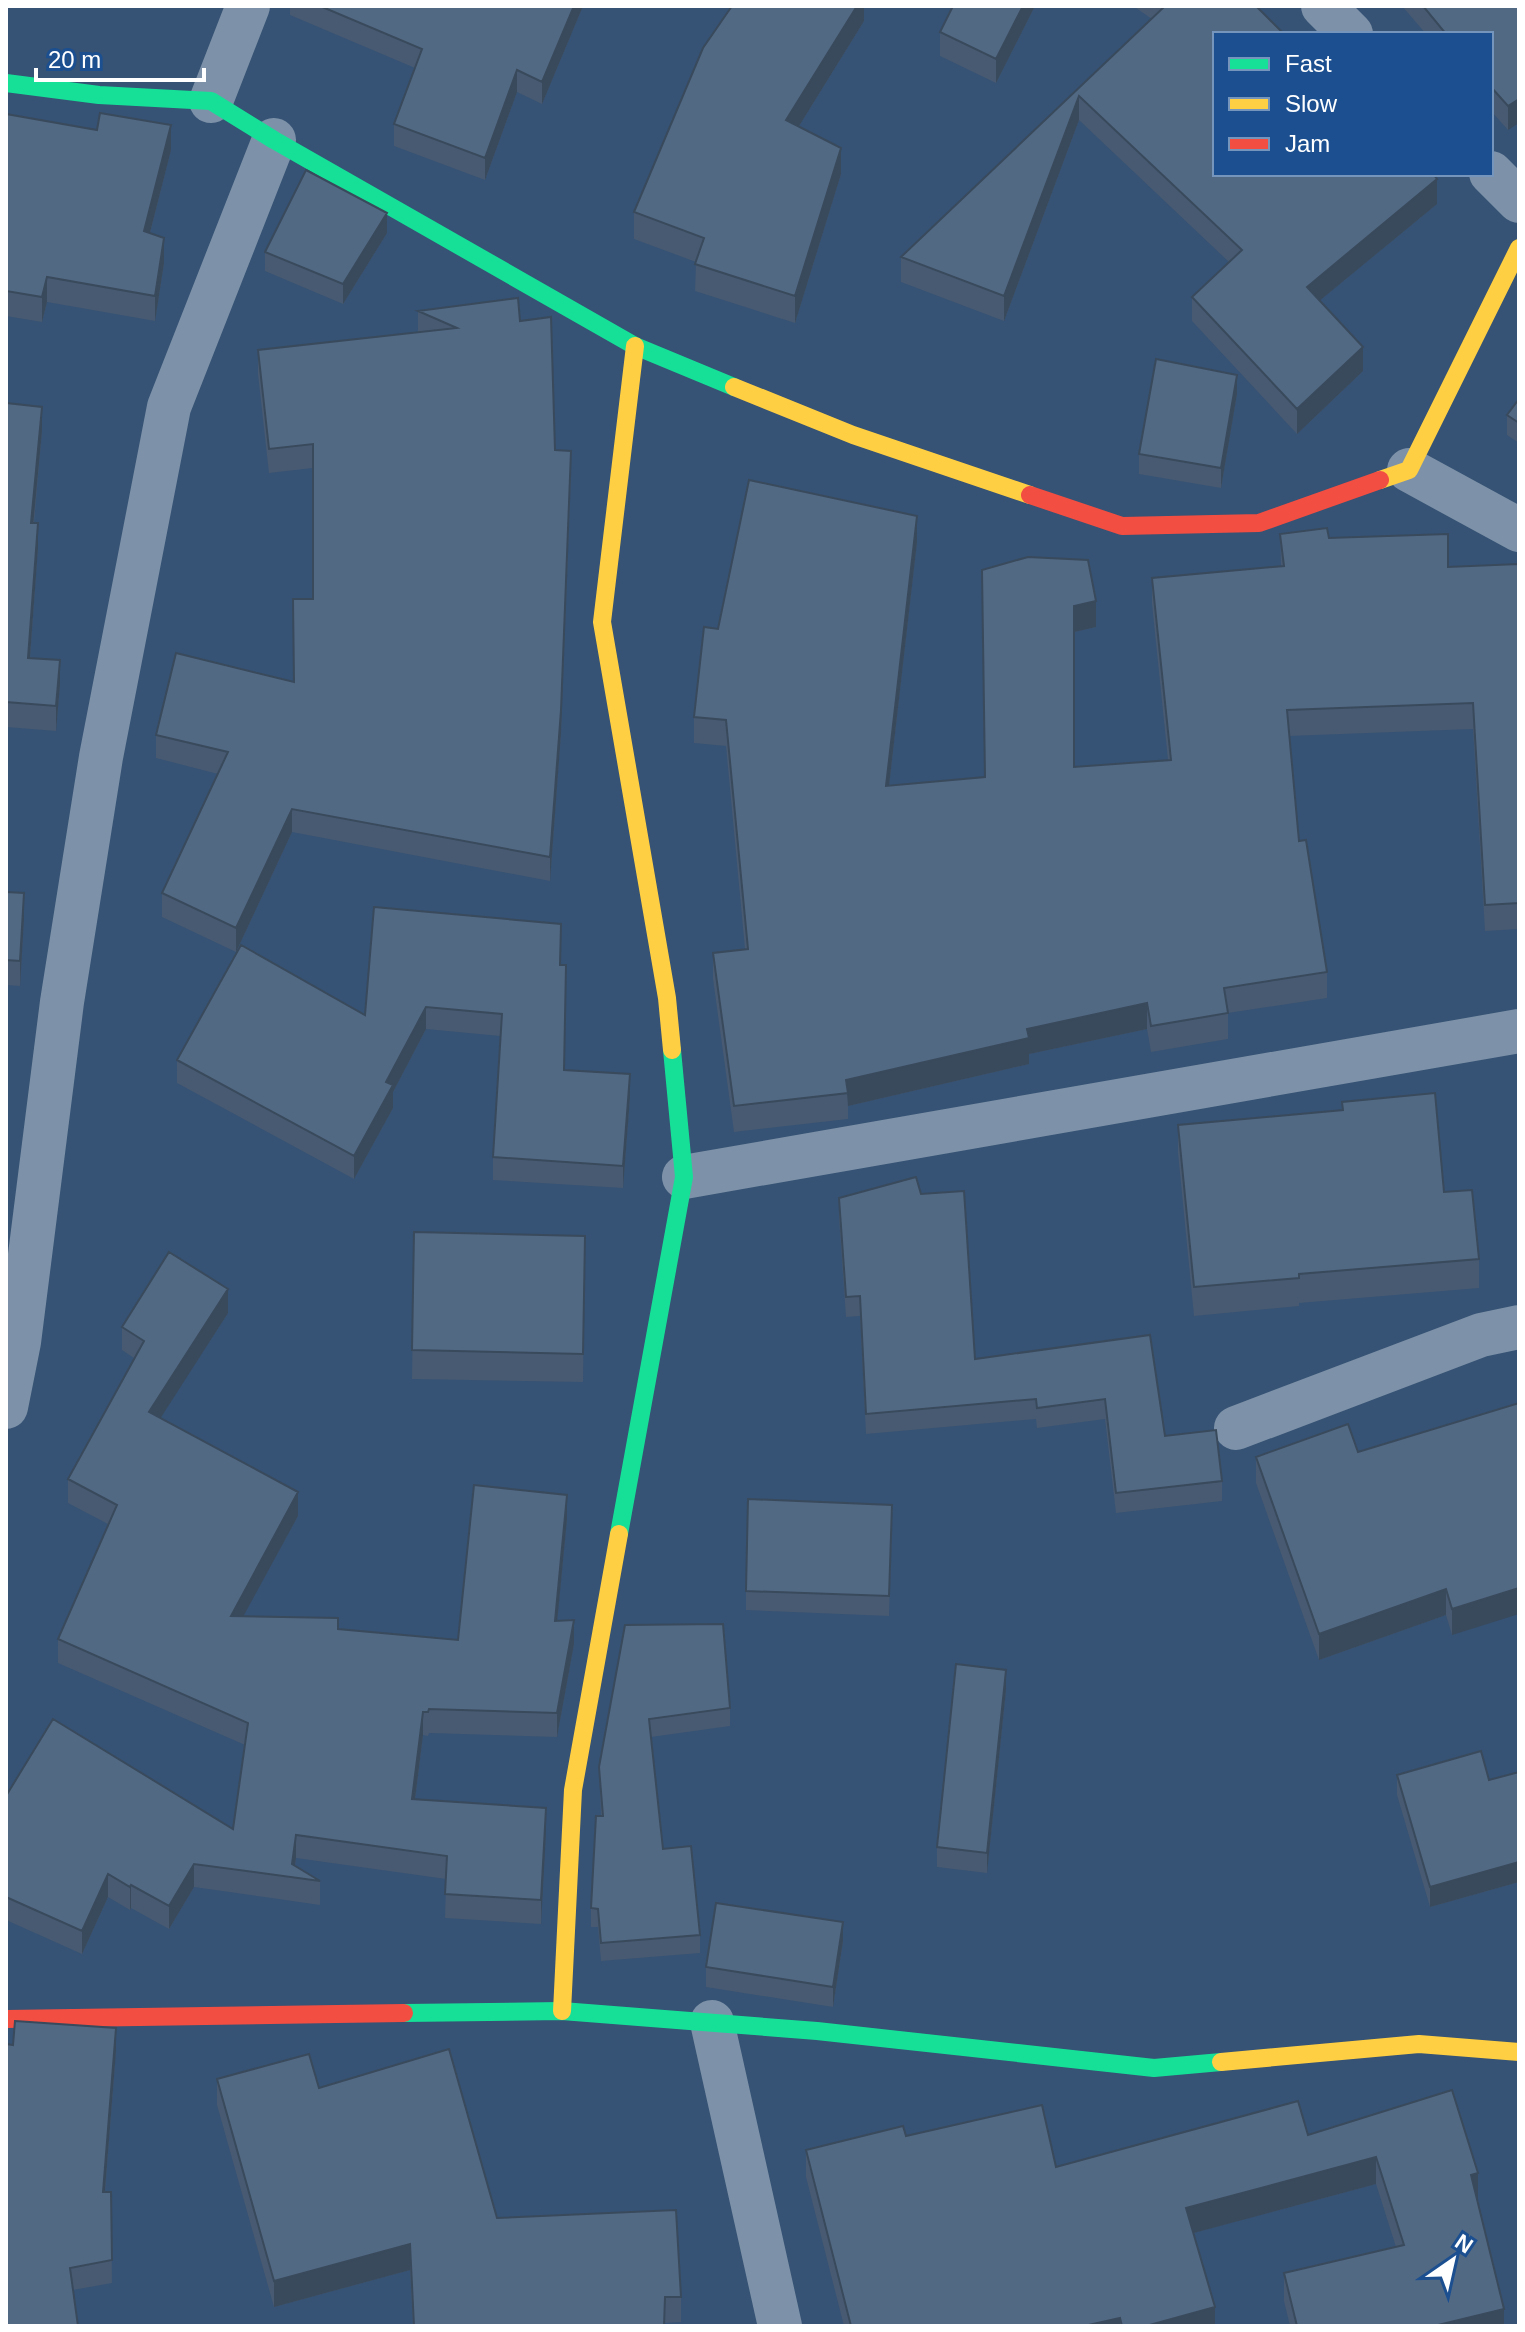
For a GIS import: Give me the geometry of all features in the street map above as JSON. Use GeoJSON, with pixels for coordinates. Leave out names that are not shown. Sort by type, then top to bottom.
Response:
{"type":"FeatureCollection","features":[{"type":"Feature","properties":{"kind":"street"},"geometry":{"type":"LineString","coordinates":[[211,101],[248,6]]}},
{"type":"Feature","properties":{"kind":"street"},"geometry":{"type":"LineString","coordinates":[[1323,6],[1349,32]]}},
{"type":"Feature","properties":{"kind":"street"},"geometry":{"type":"LineString","coordinates":[[6,83],[99,95],[211,101],[635,346],[853,435],[1122,526],[1259,523],[1409,470],[1519,248]]}},
{"type":"Feature","properties":{"kind":"street"},"geometry":{"type":"LineString","coordinates":[[6,1407],[19,1342],[62,1002],[101,757],[169,407],[274,140]]}},
{"type":"Feature","properties":{"kind":"street"},"geometry":{"type":"LineString","coordinates":[[1493,175],[1519,201]]}},
{"type":"Feature","properties":{"kind":"street"},"geometry":{"type":"LineString","coordinates":[[562,2011],[573,1790],[684,1177],[667,998],[602,622],[635,346]]}},
{"type":"Feature","properties":{"kind":"street"},"geometry":{"type":"LineString","coordinates":[[1409,470],[1519,530]]}},
{"type":"Feature","properties":{"kind":"street"},"geometry":{"type":"LineString","coordinates":[[684,1177],[1519,1031]]}},
{"type":"Feature","properties":{"kind":"street"},"geometry":{"type":"LineString","coordinates":[[1236,1428],[1481,1335],[1519,1327]]}},
{"type":"Feature","properties":{"kind":"street"},"geometry":{"type":"LineString","coordinates":[[6,2019],[562,2011],[712,2022],[1154,2068],[1419,2044],[1519,2052]]}},
{"type":"Feature","properties":{"kind":"street"},"geometry":{"type":"LineString","coordinates":[[712,2022],[780,2326]]}},
{"type":"Feature","properties":{"kind":"building"},"geometry":{"type":"Polygon","coordinates":[[[320,6],[574,6],[542,82],[517,70],[485,158],[394,124],[422,49],[320,6]]]}},
{"type":"Feature","properties":{"kind":"building"},"geometry":{"type":"Polygon","coordinates":[[[732,6],[857,6],[786,120],[841,148],[795,296],[695,264],[704,238],[634,212],[703,48],[732,6]]]}},
{"type":"Feature","properties":{"kind":"building"},"geometry":{"type":"Polygon","coordinates":[[[953,6],[1023,6],[996,59],[940,32],[953,6]]]}},
{"type":"Feature","properties":{"kind":"building"},"geometry":{"type":"Polygon","coordinates":[[[1165,6],[1256,6],[1282,32],[1213,32],[1213,176],[1435,176],[1437,179],[1307,287],[1363,347],[1297,409],[1192,297],[1242,250],[1079,96],[1004,296],[901,257],[1165,6]]]}},
{"type":"Feature","properties":{"kind":"building"},"geometry":{"type":"Polygon","coordinates":[[[1423,6],[1519,6],[1519,99],[1508,106],[1493,89],[1493,32],[1444,32],[1423,6]]]}},
{"type":"Feature","properties":{"kind":"building"},"geometry":{"type":"Polygon","coordinates":[[[100,113],[171,125],[144,231],[164,238],[155,296],[47,277],[42,297],[6,291],[6,114],[97,130],[100,113]]]}},
{"type":"Feature","properties":{"kind":"building"},"geometry":{"type":"Polygon","coordinates":[[[306,170],[387,213],[343,284],[265,252],[306,170]]]}},
{"type":"Feature","properties":{"kind":"building"},"geometry":{"type":"Polygon","coordinates":[[[518,298],[520,321],[551,317],[555,450],[571,451],[561,710],[550,857],[292,809],[236,928],[162,893],[228,752],[156,735],[176,653],[294,682],[293,599],[313,599],[313,444],[269,449],[258,350],[457,328],[418,311],[518,298]]]}},
{"type":"Feature","properties":{"kind":"building"},"geometry":{"type":"Polygon","coordinates":[[[1156,359],[1237,375],[1221,468],[1139,454],[1156,359]]]}},
{"type":"Feature","properties":{"kind":"building"},"geometry":{"type":"Polygon","coordinates":[[[1519,399],[1519,423],[1507,415],[1519,399]]]}},
{"type":"Feature","properties":{"kind":"building"},"geometry":{"type":"Polygon","coordinates":[[[6,403],[42,407],[31,523],[38,523],[28,658],[60,660],[56,706],[6,702],[6,403]]]}},
{"type":"Feature","properties":{"kind":"building"},"geometry":{"type":"Polygon","coordinates":[[[749,480],[917,516],[886,786],[985,777],[982,570],[1028,557],[1088,560],[1096,601],[1074,606],[1074,767],[1171,760],[1152,578],[1284,566],[1280,534],[1327,528],[1329,538],[1448,534],[1448,567],[1519,564],[1519,903],[1485,905],[1473,703],[1287,710],[1299,841],[1306,840],[1327,972],[1224,988],[1228,1013],[1151,1026],[1147,1003],[1027,1029],[1029,1038],[846,1080],[848,1093],[734,1106],[713,953],[748,949],[726,720],[694,717],[704,627],[718,629],[749,480]]]}},
{"type":"Feature","properties":{"kind":"building"},"geometry":{"type":"Polygon","coordinates":[[[6,892],[24,893],[20,961],[6,960],[6,892]]]}},
{"type":"Feature","properties":{"kind":"building"},"geometry":{"type":"Polygon","coordinates":[[[374,907],[561,924],[560,965],[566,965],[564,1070],[630,1074],[623,1166],[493,1157],[502,1014],[426,1007],[386,1082],[393,1085],[354,1156],[177,1060],[241,945],[365,1015],[374,907]]]}},
{"type":"Feature","properties":{"kind":"building"},"geometry":{"type":"Polygon","coordinates":[[[1435,1093],[1444,1192],[1472,1190],[1479,1259],[1299,1274],[1299,1278],[1194,1287],[1178,1125],[1343,1110],[1342,1102],[1435,1093]]]}},
{"type":"Feature","properties":{"kind":"building"},"geometry":{"type":"Polygon","coordinates":[[[916,1177],[921,1194],[964,1191],[975,1359],[1150,1335],[1165,1436],[1216,1430],[1222,1481],[1116,1493],[1105,1399],[1037,1408],[1036,1399],[866,1414],[860,1296],[846,1297],[839,1198],[916,1177]]]}},
{"type":"Feature","properties":{"kind":"building"},"geometry":{"type":"Polygon","coordinates":[[[414,1232],[585,1236],[583,1354],[412,1350],[414,1232]]]}},
{"type":"Feature","properties":{"kind":"building"},"geometry":{"type":"Polygon","coordinates":[[[169,1252],[228,1289],[149,1412],[298,1492],[231,1616],[338,1618],[338,1629],[458,1640],[474,1485],[567,1495],[555,1621],[574,1620],[557,1713],[429,1709],[423,1712],[412,1799],[546,1808],[541,1900],[445,1894],[447,1856],[296,1835],[292,1864],[320,1881],[194,1864],[169,1906],[108,1874],[82,1931],[6,1897],[6,1796],[53,1719],[233,1829],[248,1723],[58,1639],[117,1505],[68,1479],[144,1341],[122,1327],[169,1252]]]}},
{"type":"Feature","properties":{"kind":"building"},"geometry":{"type":"Polygon","coordinates":[[[1519,1403],[1519,1588],[1452,1609],[1446,1589],[1319,1634],[1256,1457],[1348,1424],[1358,1452],[1519,1403]]]}},
{"type":"Feature","properties":{"kind":"building"},"geometry":{"type":"Polygon","coordinates":[[[748,1499],[892,1505],[889,1596],[746,1591],[748,1499]]]}},
{"type":"Feature","properties":{"kind":"building"},"geometry":{"type":"Polygon","coordinates":[[[723,1624],[730,1708],[649,1719],[663,1849],[691,1846],[700,1935],[601,1943],[598,1909],[591,1908],[596,1816],[603,1816],[599,1767],[625,1625],[723,1624]]]}},
{"type":"Feature","properties":{"kind":"building"},"geometry":{"type":"Polygon","coordinates":[[[956,1664],[1006,1670],[987,1853],[937,1847],[956,1664]]]}},
{"type":"Feature","properties":{"kind":"building"},"geometry":{"type":"Polygon","coordinates":[[[1481,1751],[1489,1780],[1519,1772],[1519,1862],[1430,1887],[1397,1775],[1481,1751]]]}},
{"type":"Feature","properties":{"kind":"building"},"geometry":{"type":"Polygon","coordinates":[[[716,1903],[843,1922],[833,1987],[706,1967],[716,1903]]]}},
{"type":"Feature","properties":{"kind":"building"},"geometry":{"type":"Polygon","coordinates":[[[15,2021],[116,2028],[103,2192],[111,2192],[112,2260],[70,2268],[78,2326],[6,2326],[6,2044],[13,2045],[15,2021]]]}},
{"type":"Feature","properties":{"kind":"building"},"geometry":{"type":"Polygon","coordinates":[[[449,2049],[497,2218],[676,2210],[681,2297],[665,2297],[664,2326],[414,2326],[410,2244],[274,2281],[217,2079],[309,2054],[319,2088],[449,2049]]]}},
{"type":"Feature","properties":{"kind":"building"},"geometry":{"type":"Polygon","coordinates":[[[1452,2090],[1478,2173],[1471,2175],[1504,2309],[1434,2326],[1297,2326],[1284,2273],[1404,2245],[1376,2157],[1186,2208],[1215,2307],[1146,2326],[1122,2326],[1120,2318],[1084,2326],[851,2326],[806,2150],[903,2126],[906,2136],[1042,2105],[1056,2167],[1298,2101],[1308,2135],[1452,2090]]]}},
{"type":"Feature","properties":{"kind":"traffic: fast"},"geometry":{"type":"LineString","coordinates":[[6,83],[99,95],[211,101],[635,346],[734,387]]}},
{"type":"Feature","properties":{"kind":"traffic: fast"},"geometry":{"type":"LineString","coordinates":[[619,1534],[684,1177],[672,1050]]}},
{"type":"Feature","properties":{"kind":"traffic: fast"},"geometry":{"type":"LineString","coordinates":[[404,2013],[562,2011],[817,2031],[1154,2068],[1221,2062]]}},
{"type":"Feature","properties":{"kind":"traffic: slow"},"geometry":{"type":"LineString","coordinates":[[1380,480],[1409,470],[1519,248]]}},
{"type":"Feature","properties":{"kind":"traffic: slow"},"geometry":{"type":"LineString","coordinates":[[635,346],[602,622],[667,998],[672,1050]]}},
{"type":"Feature","properties":{"kind":"traffic: slow"},"geometry":{"type":"LineString","coordinates":[[734,387],[853,435],[1030,495]]}},
{"type":"Feature","properties":{"kind":"traffic: slow"},"geometry":{"type":"LineString","coordinates":[[562,2011],[573,1790],[619,1534]]}},
{"type":"Feature","properties":{"kind":"traffic: slow"},"geometry":{"type":"LineString","coordinates":[[1221,2062],[1419,2044],[1519,2052]]}},
{"type":"Feature","properties":{"kind":"traffic: jam"},"geometry":{"type":"LineString","coordinates":[[1030,495],[1122,526],[1259,523],[1380,480]]}},
{"type":"Feature","properties":{"kind":"traffic: jam"},"geometry":{"type":"LineString","coordinates":[[6,2019],[404,2013]]}}]}
